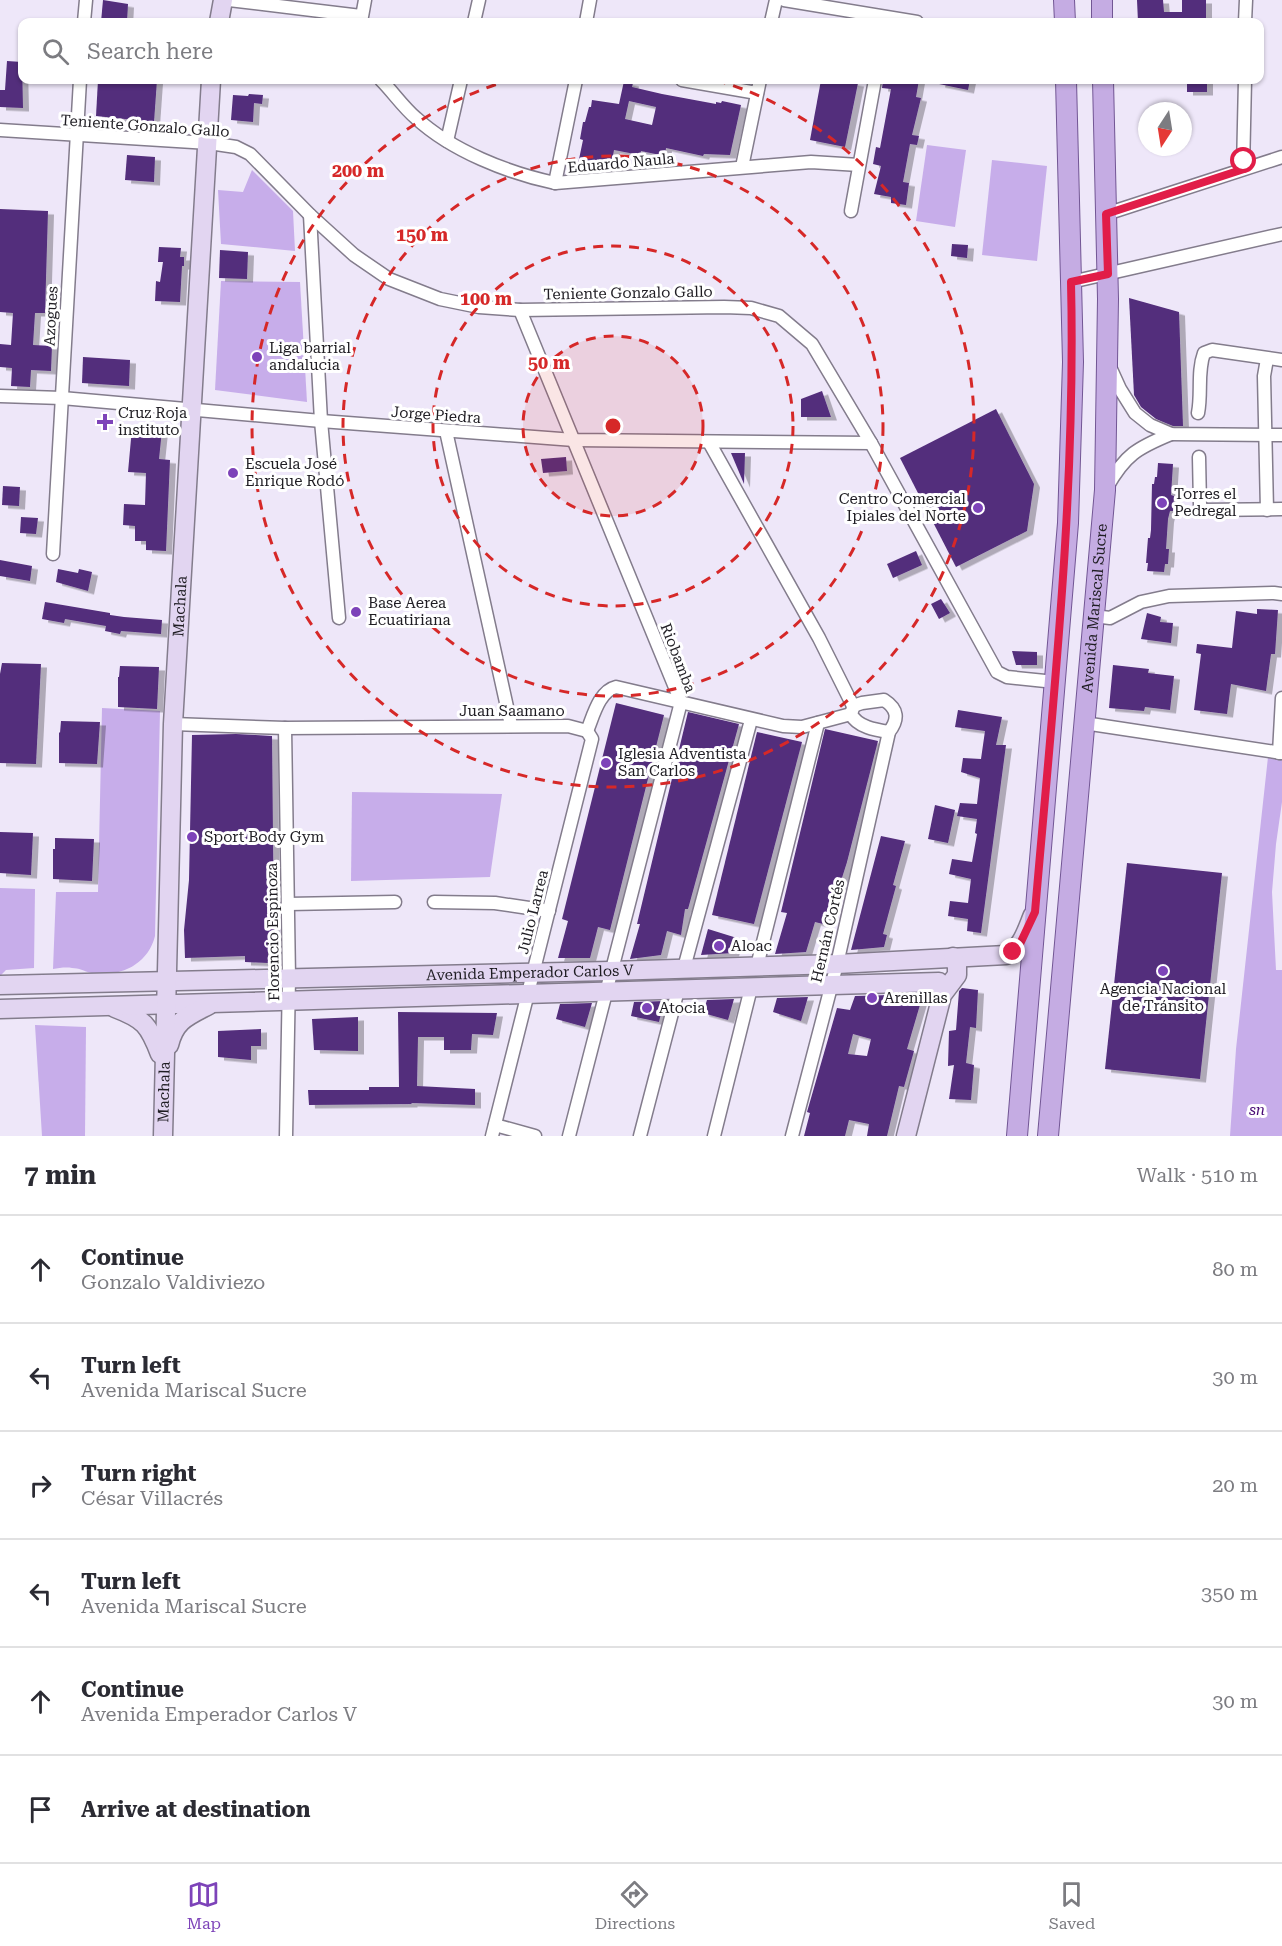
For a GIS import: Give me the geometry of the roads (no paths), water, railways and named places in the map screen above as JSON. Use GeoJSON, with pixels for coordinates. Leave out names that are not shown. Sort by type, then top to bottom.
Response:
{"type":"FeatureCollection","features":[{"type":"Feature","properties":{"kind":"main road"},"geometry":{"type":"LineString","coordinates":[[220,18],[223,0]]}},
{"type":"Feature","properties":{"kind":"main road"},"geometry":{"type":"LineString","coordinates":[[1064,0],[1065,18]]}},
{"type":"Feature","properties":{"kind":"main road"},"geometry":{"type":"LineString","coordinates":[[1102,0],[1102,18]]}},
{"type":"Feature","properties":{"kind":"main road","name":"Machala"},"geometry":{"type":"LineString","coordinates":[[163,1136],[174,724],[211,84]]}},
{"type":"Feature","properties":{"kind":"main road"},"geometry":{"type":"LineString","coordinates":[[1017,1136],[1068,523],[1073,362],[1066,84]]}},
{"type":"Feature","properties":{"kind":"main road","name":"Avenida Mariscal Sucre"},"geometry":{"type":"LineString","coordinates":[[1048,1136],[1105,490],[1108,274],[1103,84]]}},
{"type":"Feature","properties":{"kind":"main road","name":"Avenida Emperador Carlos V"},"geometry":{"type":"LineString","coordinates":[[0,985],[610,971],[837,964],[1006,955],[1019,946],[1035,912]]}},
{"type":"Feature","properties":{"kind":"main road"},"geometry":{"type":"LineString","coordinates":[[122,981],[139,977],[151,969],[167,940]]}},
{"type":"Feature","properties":{"kind":"main road"},"geometry":{"type":"LineString","coordinates":[[906,1136],[940,988],[957,975],[957,966],[948,957]]}},
{"type":"Feature","properties":{"kind":"main road","name":"Avenida Emperador Carlos V"},"geometry":{"type":"LineString","coordinates":[[0,1009],[831,986],[940,988]]}},
{"type":"Feature","properties":{"kind":"main road"},"geometry":{"type":"LineString","coordinates":[[164,1064],[172,1031],[185,1017],[213,1003]]}},
{"type":"Feature","properties":{"kind":"main road"},"geometry":{"type":"LineString","coordinates":[[109,1006],[133,1015],[145,1023],[153,1035],[164,1064]]}},
{"type":"Feature","properties":{"kind":"street"},"geometry":{"type":"LineString","coordinates":[[84,18],[86,0]]}},
{"type":"Feature","properties":{"kind":"street"},"geometry":{"type":"LineString","coordinates":[[230,0],[354,18]]}},
{"type":"Feature","properties":{"kind":"street"},"geometry":{"type":"LineString","coordinates":[[361,18],[365,0]]}},
{"type":"Feature","properties":{"kind":"street"},"geometry":{"type":"LineString","coordinates":[[475,18],[479,0]]}},
{"type":"Feature","properties":{"kind":"street"},"geometry":{"type":"LineString","coordinates":[[587,18],[590,0]]}},
{"type":"Feature","properties":{"kind":"street"},"geometry":{"type":"LineString","coordinates":[[772,18],[776,0]]}},
{"type":"Feature","properties":{"kind":"street"},"geometry":{"type":"LineString","coordinates":[[784,0],[876,18]]}},
{"type":"Feature","properties":{"kind":"street"},"geometry":{"type":"LineString","coordinates":[[1245,18],[1246,0]]}},
{"type":"Feature","properties":{"kind":"street","name":"Azogues"},"geometry":{"type":"LineString","coordinates":[[53,554],[80,84]]}},
{"type":"Feature","properties":{"kind":"street","name":"Eduardo Naula"},"geometry":{"type":"LineString","coordinates":[[385,84],[416,118],[447,141],[497,166],[527,177],[555,183],[811,162],[859,165]]}},
{"type":"Feature","properties":{"kind":"street"},"geometry":{"type":"LineString","coordinates":[[447,141],[460,84]]}},
{"type":"Feature","properties":{"kind":"street"},"geometry":{"type":"LineString","coordinates":[[555,183],[575,84]]}},
{"type":"Feature","properties":{"kind":"street"},"geometry":{"type":"LineString","coordinates":[[705,84],[757,93]]}},
{"type":"Feature","properties":{"kind":"street"},"geometry":{"type":"LineString","coordinates":[[742,167],[759,84]]}},
{"type":"Feature","properties":{"kind":"street"},"geometry":{"type":"LineString","coordinates":[[851,212],[874,84]]}},
{"type":"Feature","properties":{"kind":"street"},"geometry":{"type":"LineString","coordinates":[[1244,169],[1245,84]]}},
{"type":"Feature","properties":{"kind":"street","name":"Teniente Gonzalo Gallo"},"geometry":{"type":"LineString","coordinates":[[0,130],[209,143],[236,147],[250,154],[310,215],[354,255],[389,279],[440,299],[479,308],[520,310],[724,307],[750,308],[779,316],[812,344],[871,442],[997,672],[1001,675],[1055,682]]}},
{"type":"Feature","properties":{"kind":"street"},"geometry":{"type":"LineString","coordinates":[[1106,214],[1282,157]]}},
{"type":"Feature","properties":{"kind":"street"},"geometry":{"type":"LineString","coordinates":[[310,215],[321,421],[339,618]]}},
{"type":"Feature","properties":{"kind":"street"},"geometry":{"type":"LineString","coordinates":[[1071,282],[1282,234]]}},
{"type":"Feature","properties":{"kind":"street","name":"Riobamba"},"geometry":{"type":"LineString","coordinates":[[520,310],[681,702],[569,1136]]}},
{"type":"Feature","properties":{"kind":"street"},"geometry":{"type":"LineString","coordinates":[[1198,413],[1201,400],[1203,353],[1212,350],[1282,360]]}},
{"type":"Feature","properties":{"kind":"street"},"geometry":{"type":"LineString","coordinates":[[1267,359],[1264,376],[1267,510]]}},
{"type":"Feature","properties":{"kind":"street"},"geometry":{"type":"LineString","coordinates":[[1107,360],[1120,389],[1135,413],[1150,425],[1171,434],[1282,435]]}},
{"type":"Feature","properties":{"kind":"street","name":"Jorge Piedra"},"geometry":{"type":"LineString","coordinates":[[0,396],[62,398],[574,440],[871,442]]}},
{"type":"Feature","properties":{"kind":"street"},"geometry":{"type":"LineString","coordinates":[[447,431],[512,726]]}},
{"type":"Feature","properties":{"kind":"street"},"geometry":{"type":"LineString","coordinates":[[1105,490],[1117,469],[1139,447],[1171,434]]}},
{"type":"Feature","properties":{"kind":"street"},"geometry":{"type":"LineString","coordinates":[[587,731],[603,694],[611,688],[620,687],[751,720],[802,727],[852,710],[862,703],[884,700],[892,705],[897,716],[895,724],[889,732],[858,723],[852,710],[819,638],[709,442]]}},
{"type":"Feature","properties":{"kind":"street"},"geometry":{"type":"LineString","coordinates":[[1198,457],[1200,505],[1203,510],[1282,509]]}},
{"type":"Feature","properties":{"kind":"street"},"geometry":{"type":"LineString","coordinates":[[1094,616],[1110,618],[1141,602],[1169,596],[1275,592],[1282,594]]}},
{"type":"Feature","properties":{"kind":"street"},"geometry":{"type":"LineString","coordinates":[[1084,723],[1280,753],[1282,698]]}},
{"type":"Feature","properties":{"kind":"street"},"geometry":{"type":"LineString","coordinates":[[684,968],[751,720]]}},
{"type":"Feature","properties":{"kind":"street"},"geometry":{"type":"LineString","coordinates":[[757,966],[818,723]]}},
{"type":"Feature","properties":{"kind":"street","name":"Juan Saamano"},"geometry":{"type":"LineString","coordinates":[[174,724],[285,728],[568,726],[587,731]]}},
{"type":"Feature","properties":{"kind":"street","name":"Florencio Espinoza"},"geometry":{"type":"LineString","coordinates":[[285,728],[289,978],[286,1136]]}},
{"type":"Feature","properties":{"kind":"street","name":"Julio Larrea"},"geometry":{"type":"LineString","coordinates":[[493,1130],[592,739],[587,731]]}},
{"type":"Feature","properties":{"kind":"street","name":"Hernán Cortés"},"geometry":{"type":"LineString","coordinates":[[792,1136],[837,964],[889,732]]}},
{"type":"Feature","properties":{"kind":"street"},"geometry":{"type":"LineString","coordinates":[[288,904],[395,902]]}},
{"type":"Feature","properties":{"kind":"street"},"geometry":{"type":"LineString","coordinates":[[434,902],[495,903],[549,911]]}},
{"type":"Feature","properties":{"kind":"street"},"geometry":{"type":"LineString","coordinates":[[714,1136],[751,988]]}},
{"type":"Feature","properties":{"kind":"street"},"geometry":{"type":"LineString","coordinates":[[640,1136],[678,990]]}},
{"type":"Feature","properties":{"kind":"street"},"geometry":{"type":"LineString","coordinates":[[493,1130],[535,1136]]}},
{"type":"Feature","properties":{"kind":"place","name":"Liga barrial andalucia"},"geometry":{"type":"Point","coordinates":[257,357]}},
{"type":"Feature","properties":{"kind":"place","name":"Cruz Roja instituto"},"geometry":{"type":"Point","coordinates":[105,422]}},
{"type":"Feature","properties":{"kind":"place","name":"Escuela José Enrique Rodó"},"geometry":{"type":"Point","coordinates":[233,473]}},
{"type":"Feature","properties":{"kind":"place","name":"Torres el Pedregal"},"geometry":{"type":"Point","coordinates":[1162,503]}},
{"type":"Feature","properties":{"kind":"place","name":"Centro Comercial Ipiales del Norte"},"geometry":{"type":"Point","coordinates":[978,508]}},
{"type":"Feature","properties":{"kind":"place","name":"Base Aerea Ecuatiriana"},"geometry":{"type":"Point","coordinates":[356,612]}},
{"type":"Feature","properties":{"kind":"place","name":"Iglesia Adventista San Carlos"},"geometry":{"type":"Point","coordinates":[606,763]}},
{"type":"Feature","properties":{"kind":"place","name":"Sport Body Gym"},"geometry":{"type":"Point","coordinates":[192,837]}},
{"type":"Feature","properties":{"kind":"place","name":"Aloac"},"geometry":{"type":"Point","coordinates":[719,946]}},
{"type":"Feature","properties":{"kind":"place","name":"Agencia Nacional de Tránsito"},"geometry":{"type":"Point","coordinates":[1163,971]}},
{"type":"Feature","properties":{"kind":"place","name":"Arenillas"},"geometry":{"type":"Point","coordinates":[872,998]}},
{"type":"Feature","properties":{"kind":"place","name":"Atocia"},"geometry":{"type":"Point","coordinates":[647,1008]}},
{"type":"Feature","properties":{"kind":"park label","name":"sn"},"geometry":{"type":"Point","coordinates":[1257,1110]}}]}
